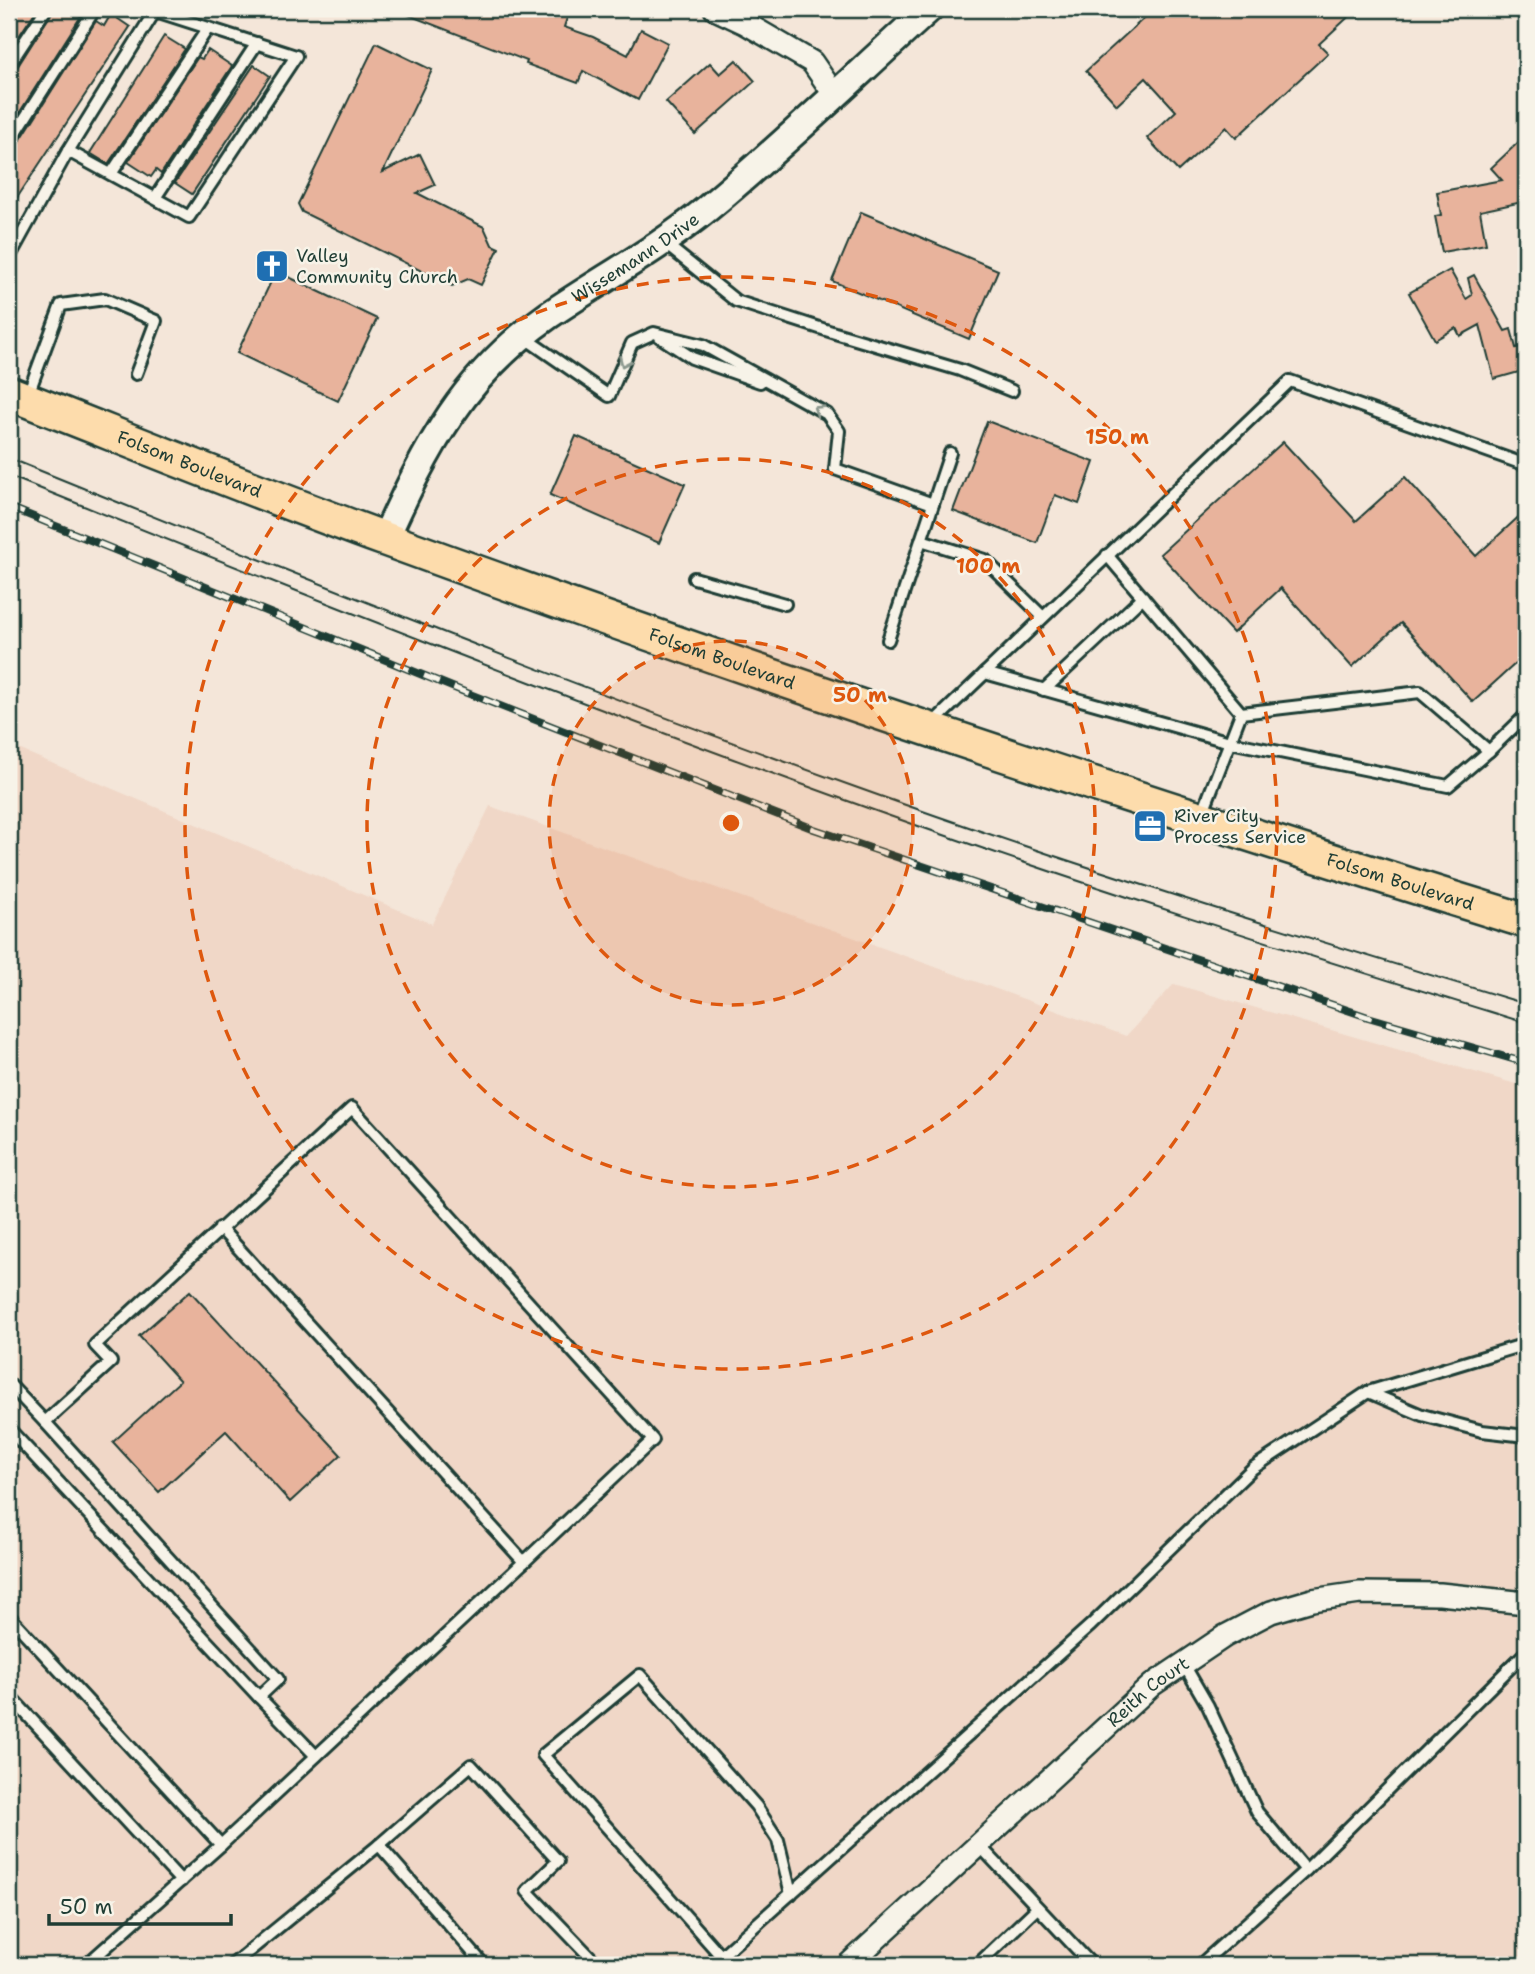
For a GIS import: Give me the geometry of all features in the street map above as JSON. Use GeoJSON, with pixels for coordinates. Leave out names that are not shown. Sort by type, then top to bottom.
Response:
{"type":"FeatureCollection","features":[{"type":"Feature","properties":{"kind":"main road","name":"Folsom Boulevard"},"geometry":{"type":"LineString","coordinates":[[17,396],[385,539],[927,729],[1199,820],[1526,921]]}},
{"type":"Feature","properties":{"kind":"street"},"geometry":{"type":"LineString","coordinates":[[715,9],[745,23],[811,62],[834,94]]}},
{"type":"Feature","properties":{"kind":"street","name":"Wissemann Drive"},"geometry":{"type":"LineString","coordinates":[[385,539],[429,446],[449,415],[482,374],[523,335],[548,316],[663,242],[708,208],[929,9]]}},
{"type":"Feature","properties":{"kind":"street","name":"Reith Court"},"geometry":{"type":"LineString","coordinates":[[848,1965],[1152,1685],[1225,1636],[1271,1612],[1312,1600],[1360,1593],[1440,1594],[1526,1603]]}},
{"type":"Feature","properties":{"kind":"lane"},"geometry":{"type":"LineString","coordinates":[[9,65],[46,9]]}},
{"type":"Feature","properties":{"kind":"lane"},"geometry":{"type":"LineString","coordinates":[[9,143],[95,9]]}},
{"type":"Feature","properties":{"kind":"lane"},"geometry":{"type":"LineString","coordinates":[[9,258],[68,150],[152,10],[296,56],[189,217],[68,150]]}},
{"type":"Feature","properties":{"kind":"lane"},"geometry":{"type":"LineString","coordinates":[[111,174],[208,28]]}},
{"type":"Feature","properties":{"kind":"lane"},"geometry":{"type":"LineString","coordinates":[[155,198],[257,43]]}},
{"type":"Feature","properties":{"kind":"lane"},"geometry":{"type":"LineString","coordinates":[[663,242],[736,301],[835,334],[960,370],[1012,391]]}},
{"type":"Feature","properties":{"kind":"lane"},"geometry":{"type":"LineString","coordinates":[[17,396],[61,305],[105,299],[156,321],[136,374]]}},
{"type":"Feature","properties":{"kind":"lane"},"geometry":{"type":"LineString","coordinates":[[654,333],[692,358],[785,391]]}},
{"type":"Feature","properties":{"kind":"lane"},"geometry":{"type":"LineString","coordinates":[[523,335],[609,397],[632,343],[654,333],[703,345],[827,414],[839,431],[835,469],[933,504]]}},
{"type":"Feature","properties":{"kind":"lane"},"geometry":{"type":"LineString","coordinates":[[927,729],[1290,381],[1526,465]]}},
{"type":"Feature","properties":{"kind":"lane"},"geometry":{"type":"LineString","coordinates":[[888,640],[950,453]]}},
{"type":"Feature","properties":{"kind":"lane"},"geometry":{"type":"LineString","coordinates":[[921,540],[985,561],[1044,617]]}},
{"type":"Feature","properties":{"kind":"lane"},"geometry":{"type":"LineString","coordinates":[[1107,555],[1241,713]]}},
{"type":"Feature","properties":{"kind":"lane"},"geometry":{"type":"LineString","coordinates":[[694,578],[785,604]]}},
{"type":"Feature","properties":{"kind":"lane"},"geometry":{"type":"LineString","coordinates":[[1044,690],[1143,597]]}},
{"type":"Feature","properties":{"kind":"lane"},"geometry":{"type":"LineString","coordinates":[[985,673],[1230,743],[1448,786],[1526,715]]}},
{"type":"Feature","properties":{"kind":"lane"},"geometry":{"type":"LineString","coordinates":[[1241,713],[1420,692],[1489,751]]}},
{"type":"Feature","properties":{"kind":"lane"},"geometry":{"type":"LineString","coordinates":[[1199,820],[1241,713]]}},
{"type":"Feature","properties":{"kind":"lane"},"geometry":{"type":"LineString","coordinates":[[45,1422],[111,1362],[95,1345],[352,1108],[653,1440],[221,1845],[86,1965]]}},
{"type":"Feature","properties":{"kind":"lane"},"geometry":{"type":"LineString","coordinates":[[220,1228],[524,1562]]}},
{"type":"Feature","properties":{"kind":"lane"},"geometry":{"type":"LineString","coordinates":[[711,1965],[1091,1625],[1253,1468],[1368,1391],[1526,1344]]}},
{"type":"Feature","properties":{"kind":"lane"},"geometry":{"type":"LineString","coordinates":[[9,1384],[278,1679],[259,1697]]}},
{"type":"Feature","properties":{"kind":"lane"},"geometry":{"type":"LineString","coordinates":[[1368,1391],[1422,1415],[1482,1431],[1526,1436]]}},
{"type":"Feature","properties":{"kind":"lane"},"geometry":{"type":"LineString","coordinates":[[9,1429],[316,1756]]}},
{"type":"Feature","properties":{"kind":"lane"},"geometry":{"type":"LineString","coordinates":[[9,1616],[221,1845]]}},
{"type":"Feature","properties":{"kind":"lane"},"geometry":{"type":"LineString","coordinates":[[1200,1965],[1306,1870],[1526,1652]]}},
{"type":"Feature","properties":{"kind":"lane"},"geometry":{"type":"LineString","coordinates":[[1183,1663],[1208,1706],[1257,1812],[1306,1870]]}},
{"type":"Feature","properties":{"kind":"lane"},"geometry":{"type":"LineString","coordinates":[[721,1956],[543,1755],[640,1675],[756,1806],[778,1840],[790,1894]]}},
{"type":"Feature","properties":{"kind":"lane"},"geometry":{"type":"LineString","coordinates":[[9,1695],[181,1881]]}},
{"type":"Feature","properties":{"kind":"lane"},"geometry":{"type":"LineString","coordinates":[[232,1965],[379,1845],[471,1765],[558,1861],[527,1891],[598,1965]]}},
{"type":"Feature","properties":{"kind":"lane"},"geometry":{"type":"LineString","coordinates":[[379,1845],[484,1965]]}},
{"type":"Feature","properties":{"kind":"lane"},"geometry":{"type":"LineString","coordinates":[[979,1845],[1092,1965]]}},
{"type":"Feature","properties":{"kind":"lane"},"geometry":{"type":"LineString","coordinates":[[977,1965],[1037,1908]]}},
{"type":"Feature","properties":{"kind":"shaded area"},"geometry":{"type":"Polygon","coordinates":[[[9,745],[432,924],[490,806],[1126,1036],[1174,984],[1526,1087],[1526,1965],[16,1965],[9,1957],[9,745]]]}},
{"type":"Feature","properties":{"kind":"building"},"geometry":{"type":"Polygon","coordinates":[[[9,9],[37,9],[9,51],[9,9]]]}},
{"type":"Feature","properties":{"kind":"building"},"geometry":{"type":"Polygon","coordinates":[[[54,9],[77,9],[83,13],[9,129],[9,73],[16,69],[54,9]]]}},
{"type":"Feature","properties":{"kind":"building"},"geometry":{"type":"Polygon","coordinates":[[[393,9],[570,9],[564,27],[593,37],[628,55],[641,29],[668,43],[638,100],[583,71],[578,83],[393,9]]]}},
{"type":"Feature","properties":{"kind":"building"},"geometry":{"type":"Polygon","coordinates":[[[1154,9],[1357,9],[1319,44],[1328,53],[1236,138],[1226,127],[1178,171],[1147,138],[1176,111],[1146,78],[1117,105],[1086,71],[1154,9]]]}},
{"type":"Feature","properties":{"kind":"building"},"geometry":{"type":"Polygon","coordinates":[[[111,14],[130,27],[9,210],[9,151],[16,147],[96,21],[104,26],[111,14]]]}},
{"type":"Feature","properties":{"kind":"building"},"geometry":{"type":"Polygon","coordinates":[[[164,36],[185,49],[108,164],[90,153],[164,36]]]}},
{"type":"Feature","properties":{"kind":"building"},"geometry":{"type":"Polygon","coordinates":[[[376,43],[432,70],[383,172],[420,154],[435,185],[417,193],[484,227],[492,245],[499,248],[481,285],[468,279],[452,286],[302,212],[298,204],[376,43]]]}},
{"type":"Feature","properties":{"kind":"building"},"geometry":{"type":"Polygon","coordinates":[[[208,50],[232,66],[161,174],[156,170],[151,177],[128,162],[198,57],[202,59],[208,50]]]}},
{"type":"Feature","properties":{"kind":"building"},"geometry":{"type":"Polygon","coordinates":[[[736,60],[755,81],[695,134],[666,102],[710,63],[720,74],[736,60]]]}},
{"type":"Feature","properties":{"kind":"building"},"geometry":{"type":"Polygon","coordinates":[[[254,65],[270,76],[192,194],[175,183],[254,65]]]}},
{"type":"Feature","properties":{"kind":"building"},"geometry":{"type":"Polygon","coordinates":[[[1526,135],[1526,206],[1522,202],[1480,211],[1486,244],[1442,252],[1435,216],[1441,215],[1437,192],[1502,180],[1491,168],[1526,135]]]}},
{"type":"Feature","properties":{"kind":"building"},"geometry":{"type":"Polygon","coordinates":[[[861,212],[998,270],[969,339],[832,281],[861,212]]]}},
{"type":"Feature","properties":{"kind":"building"},"geometry":{"type":"Polygon","coordinates":[[[1450,270],[1466,299],[1472,295],[1468,278],[1474,275],[1505,331],[1511,329],[1516,348],[1526,346],[1526,370],[1494,379],[1480,325],[1460,336],[1456,328],[1435,340],[1409,293],[1450,270]]]}},
{"type":"Feature","properties":{"kind":"building"},"geometry":{"type":"Polygon","coordinates":[[[276,271],[377,319],[338,401],[237,353],[276,271]]]}},
{"type":"Feature","properties":{"kind":"building"},"geometry":{"type":"Polygon","coordinates":[[[987,421],[1094,462],[1079,504],[1055,495],[1037,543],[953,511],[987,421]]]}},
{"type":"Feature","properties":{"kind":"building"},"geometry":{"type":"Polygon","coordinates":[[[576,436],[685,484],[659,543],[550,495],[576,436]]]}},
{"type":"Feature","properties":{"kind":"building"},"geometry":{"type":"Polygon","coordinates":[[[1283,442],[1356,521],[1405,477],[1476,556],[1526,510],[1526,654],[1473,702],[1401,623],[1352,667],[1281,588],[1233,633],[1160,554],[1283,442]]]}},
{"type":"Feature","properties":{"kind":"building"},"geometry":{"type":"Polygon","coordinates":[[[190,1291],[341,1455],[290,1502],[226,1431],[159,1492],[113,1442],[180,1381],[139,1336],[190,1291]]]}},
{"type":"Feature","properties":{"kind":"tram line"},"geometry":{"type":"LineString","coordinates":[[9,458],[536,668],[855,787],[1189,900],[1526,1004]]}},
{"type":"Feature","properties":{"kind":"tram line"},"geometry":{"type":"LineString","coordinates":[[9,476],[427,642],[848,801],[1101,888],[1526,1023]]}},
{"type":"Feature","properties":{"kind":"railway"},"geometry":{"type":"LineString","coordinates":[[9,507],[462,691],[814,829],[1368,1017],[1526,1063]]}},
{"type":"Feature","properties":{"kind":"place","name":"Valley Community Church"},"geometry":{"type":"Point","coordinates":[272,266]}},
{"type":"Feature","properties":{"kind":"place","name":"River City Process Service"},"geometry":{"type":"Point","coordinates":[1150,826]}}]}
